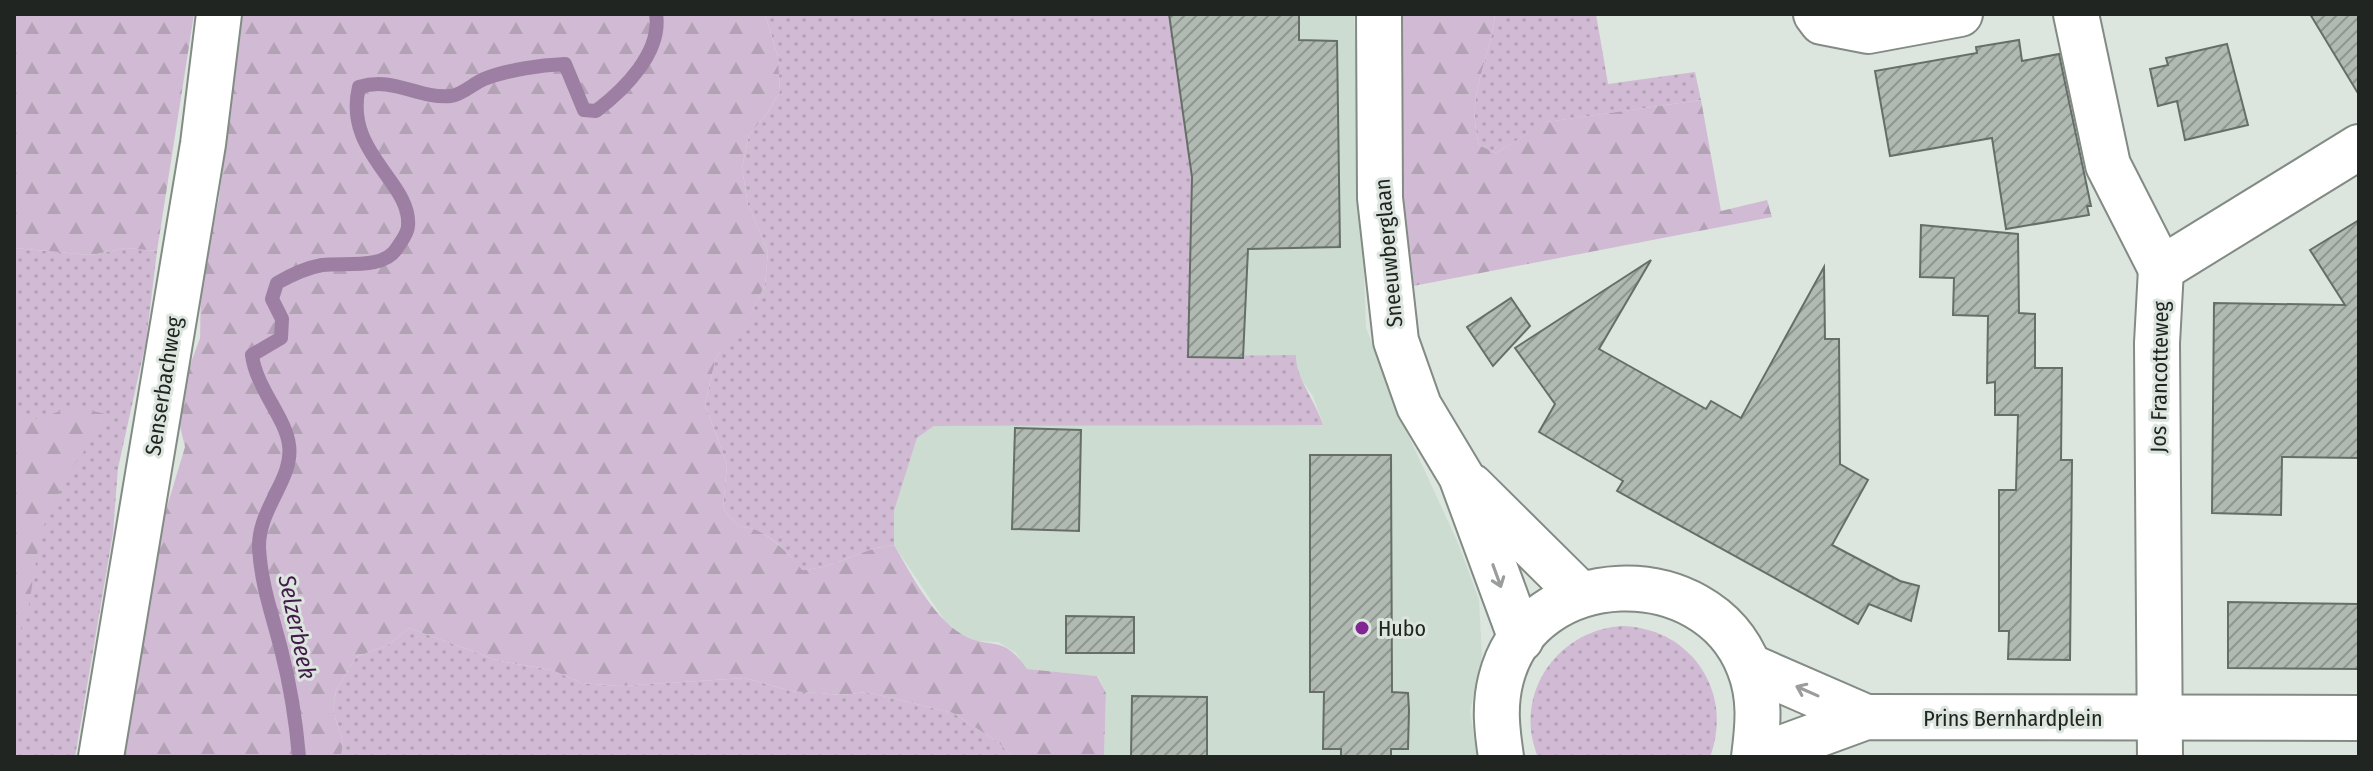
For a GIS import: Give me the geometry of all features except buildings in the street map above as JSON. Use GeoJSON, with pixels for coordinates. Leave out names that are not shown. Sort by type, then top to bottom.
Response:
{"type":"FeatureCollection","features":[{"type":"Feature","properties":{"kind":"street","name":"Senserbachweg"},"geometry":{"type":"LineString","coordinates":[[101,757],[200,159],[219,14]]}},
{"type":"Feature","properties":{"kind":"street","name":"Sneeuwberglaan"},"geometry":{"type":"LineString","coordinates":[[1379,14],[1380,198],[1396,341],[1419,406],[1461,476],[1521,639]]}},
{"type":"Feature","properties":{"kind":"street"},"geometry":{"type":"LineString","coordinates":[[1816,14],[1822,22],[1868,31],[1960,14]]}},
{"type":"Feature","properties":{"kind":"street"},"geometry":{"type":"LineString","coordinates":[[2076,14],[2108,165],[2161,269]]}},
{"type":"Feature","properties":{"kind":"street","name":"Jos Francotteweg"},"geometry":{"type":"LineString","coordinates":[[2160,738],[2157,343],[2161,269],[2359,147]]}},
{"type":"Feature","properties":{"kind":"street","name":"Sneeuwberglaan"},"geometry":{"type":"LineString","coordinates":[[1461,476],[1580,594]]}},
{"type":"Feature","properties":{"kind":"street"},"geometry":{"type":"LineString","coordinates":[[1501,757],[1495,719],[1501,677],[1521,639],[1547,612],[1580,594],[1632,586],[1680,597],[1721,625],[1749,666],[1759,711],[1755,757]]}},
{"type":"Feature","properties":{"kind":"street","name":"Prins Bernhardplein"},"geometry":{"type":"LineString","coordinates":[[1749,666],[1866,717],[2160,738],[2359,718]]}},
{"type":"Feature","properties":{"kind":"street","name":"Prins Bernhardplein"},"geometry":{"type":"LineString","coordinates":[[1755,757],[1866,717]]}},
{"type":"Feature","properties":{"kind":"shaded area"},"geometry":{"type":"Polygon","coordinates":[[[1169,14],[1354,14],[1366,328],[1403,424],[1458,543],[1479,600],[1482,656],[1470,711],[1477,757],[1104,757],[1106,693],[1098,676],[1026,669],[1016,653],[998,642],[977,641],[961,634],[945,621],[894,545],[894,511],[917,438],[934,426],[1323,424],[1313,396],[1295,371],[1295,355],[1188,357],[1169,14]]]}},
{"type":"Feature","properties":{"kind":"green space"},"geometry":{"type":"Polygon","coordinates":[[[14,14],[194,14],[157,251],[126,248],[91,255],[14,248],[14,14]]]}},
{"type":"Feature","properties":{"kind":"green space"},"geometry":{"type":"Polygon","coordinates":[[[242,14],[765,14],[778,57],[780,91],[749,135],[742,168],[748,205],[768,252],[765,285],[741,334],[716,357],[705,404],[727,465],[723,508],[740,526],[764,534],[802,570],[826,566],[894,545],[932,607],[963,635],[1004,647],[1027,669],[1097,676],[1106,693],[1104,757],[1013,757],[999,743],[953,713],[866,692],[842,695],[791,691],[745,678],[619,686],[582,683],[552,670],[499,661],[409,628],[388,645],[356,657],[336,691],[333,711],[343,742],[341,757],[121,757],[156,543],[185,447],[179,422],[189,368],[200,338],[201,285],[219,198],[242,14]]]}},
{"type":"Feature","properties":{"kind":"green space"},"geometry":{"type":"Polygon","coordinates":[[[765,14],[1169,14],[1192,177],[1188,356],[1296,355],[1302,380],[1323,425],[934,426],[917,438],[894,511],[894,545],[826,566],[801,570],[769,537],[735,522],[723,508],[727,465],[705,404],[716,357],[741,333],[765,285],[768,252],[748,205],[742,168],[749,135],[780,91],[778,57],[765,14]]]}},
{"type":"Feature","properties":{"kind":"green space"},"geometry":{"type":"Polygon","coordinates":[[[1394,14],[1495,14],[1475,109],[1479,145],[1496,153],[1546,122],[1701,100],[1721,211],[1767,200],[1772,217],[1408,287],[1401,255],[1394,14]]]}},
{"type":"Feature","properties":{"kind":"green space"},"geometry":{"type":"Polygon","coordinates":[[[1495,14],[1596,14],[1608,84],[1695,72],[1701,100],[1547,122],[1496,153],[1479,145],[1475,126],[1477,93],[1495,14]]]}},
{"type":"Feature","properties":{"kind":"green space"},"geometry":{"type":"Polygon","coordinates":[[[14,248],[91,255],[126,248],[157,251],[146,342],[118,468],[113,533],[75,757],[14,757],[14,248]]]}},
{"type":"Feature","properties":{"kind":"green space"},"geometry":{"type":"Polygon","coordinates":[[[74,406],[109,415],[68,474],[41,532],[29,604],[14,649],[14,415],[38,419],[74,406]]]}},
{"type":"Feature","properties":{"kind":"green space"},"geometry":{"type":"Polygon","coordinates":[[[1622,626],[1669,638],[1687,651],[1701,668],[1711,688],[1716,710],[1716,733],[1710,757],[1538,757],[1531,734],[1531,711],[1536,689],[1546,670],[1560,653],[1578,639],[1599,630],[1622,626]]]}},
{"type":"Feature","properties":{"kind":"green space"},"geometry":{"type":"Polygon","coordinates":[[[409,628],[499,661],[552,670],[582,683],[619,686],[745,678],[791,691],[842,695],[866,692],[953,713],[999,743],[1013,757],[341,757],[343,742],[333,711],[336,691],[356,657],[388,645],[409,628]]]}},
{"type":"Feature","properties":{"kind":"waterway","name":"Selzerbeek"},"geometry":{"type":"LineString","coordinates":[[299,757],[290,689],[264,587],[259,548],[264,520],[286,470],[289,445],[283,424],[259,379],[252,355],[281,338],[282,319],[272,299],[277,283],[316,266],[383,260],[391,255],[407,232],[406,210],[400,195],[360,130],[357,110],[359,87],[383,84],[451,96],[503,73],[565,64],[584,110],[596,111],[629,81],[647,56],[653,42],[656,14]]}},
{"type":"Feature","properties":{"kind":"place","name":"Hubo"},"geometry":{"type":"Point","coordinates":[1362,628]}}]}
